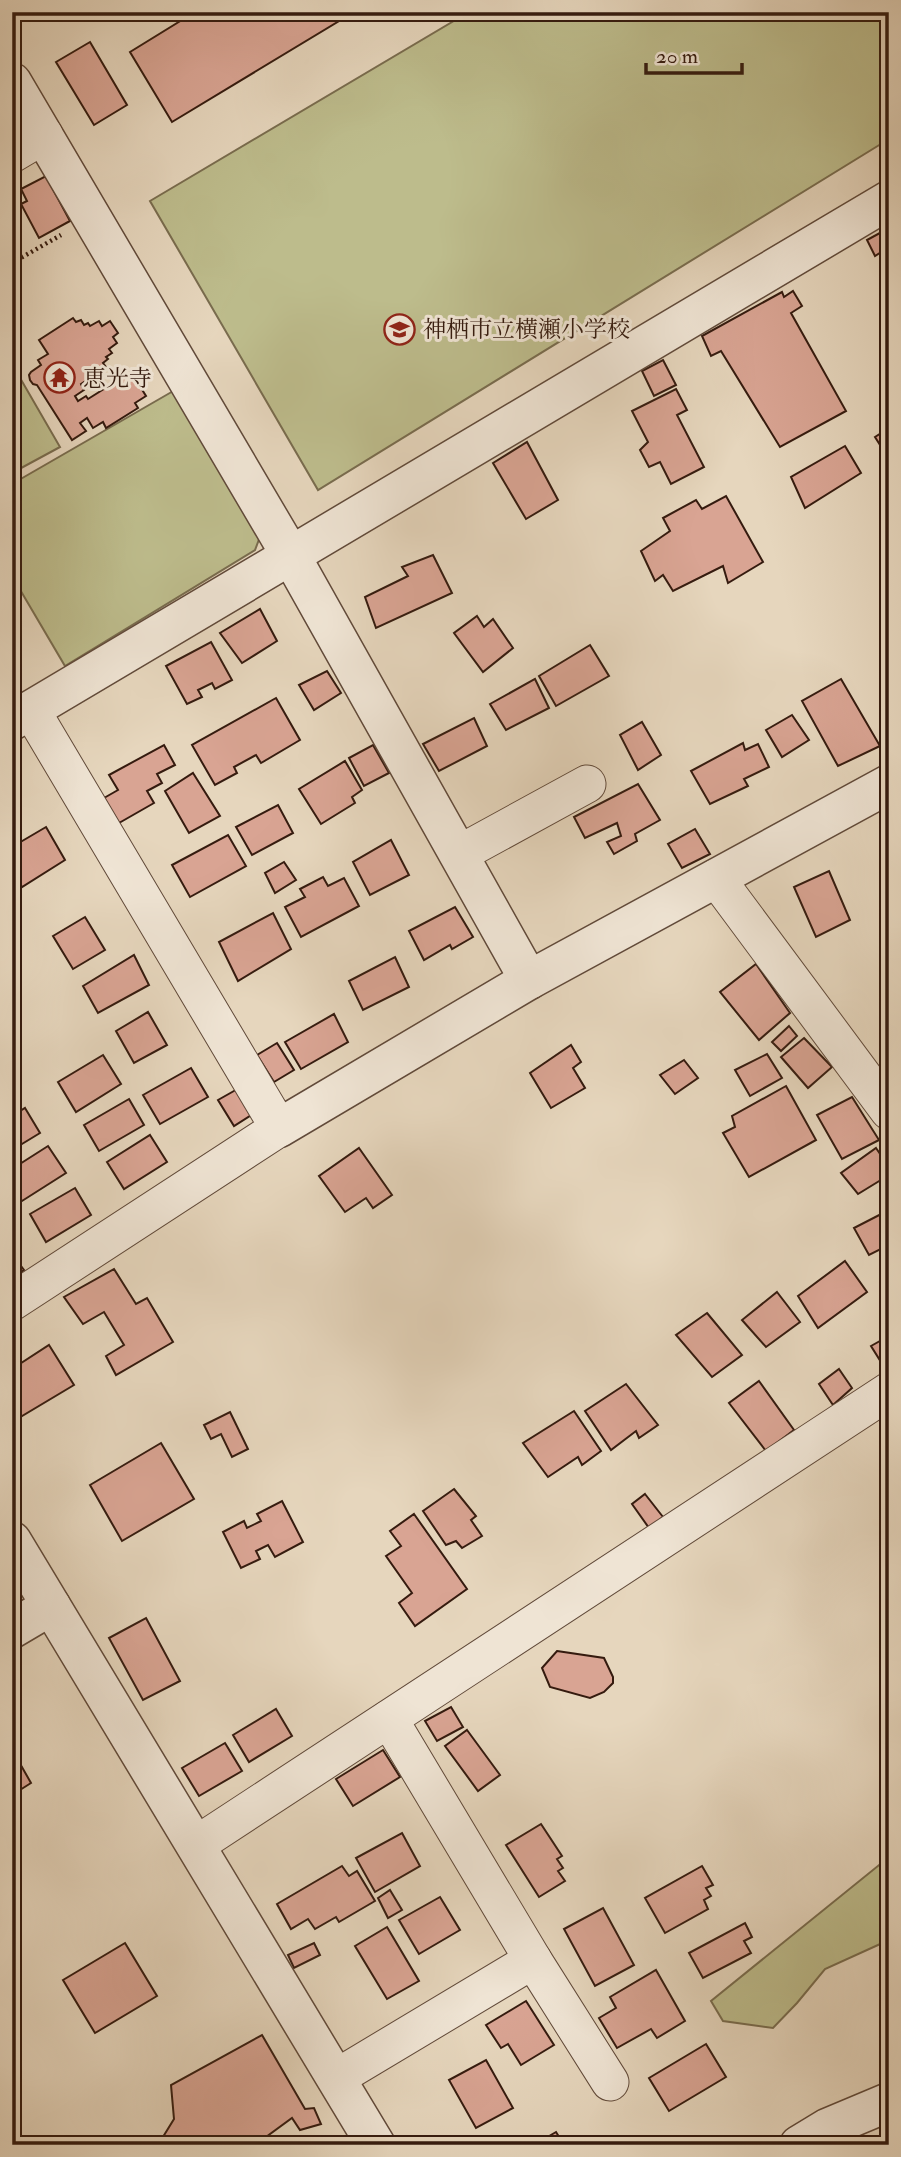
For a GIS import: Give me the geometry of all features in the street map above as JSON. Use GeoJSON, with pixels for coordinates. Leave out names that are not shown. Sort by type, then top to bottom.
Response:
{"type":"FeatureCollection","features":[{"type":"Feature","properties":{"kind":"street"},"geometry":{"type":"LineString","coordinates":[[12,82],[28,145],[92,217],[291,556],[530,980]]}},
{"type":"Feature","properties":{"kind":"street"},"geometry":{"type":"LineString","coordinates":[[279,1129],[22,716],[889,200]]}},
{"type":"Feature","properties":{"kind":"street"},"geometry":{"type":"LineString","coordinates":[[459,854],[587,784]]}},
{"type":"Feature","properties":{"kind":"street"},"geometry":{"type":"LineString","coordinates":[[12,1302],[279,1129],[530,980],[889,784]]}},
{"type":"Feature","properties":{"kind":"street"},"geometry":{"type":"LineString","coordinates":[[716,878],[889,1111]]}},
{"type":"Feature","properties":{"kind":"street"},"geometry":{"type":"LineString","coordinates":[[196,1845],[889,1391]]}},
{"type":"Feature","properties":{"kind":"street"},"geometry":{"type":"LineString","coordinates":[[12,1541],[376,2145]]}},
{"type":"Feature","properties":{"kind":"street"},"geometry":{"type":"LineString","coordinates":[[12,1629],[51,1606]]}},
{"type":"Feature","properties":{"kind":"street"},"geometry":{"type":"LineString","coordinates":[[389,1719],[533,1960],[610,2082]]}},
{"type":"Feature","properties":{"kind":"street"},"geometry":{"type":"LineString","coordinates":[[336,2078],[533,1960]]}},
{"type":"Feature","properties":{"kind":"street"},"geometry":{"type":"LineString","coordinates":[[799,2145],[827,2128],[889,2102]]}},
{"type":"Feature","properties":{"kind":"path"},"geometry":{"type":"LineString","coordinates":[[12,263],[92,217]]}},
{"type":"Feature","properties":{"kind":"shaded area","name":"神栖市立横瀬小学校"},"geometry":{"type":"Polygon","coordinates":[[[469,12],[877,12],[889,34],[889,139],[318,490],[150,201],[469,12]]]}},
{"type":"Feature","properties":{"kind":"shaded area"},"geometry":{"type":"Polygon","coordinates":[[[12,364],[60,447],[12,473],[12,364]]]}},
{"type":"Feature","properties":{"kind":"shaded area"},"geometry":{"type":"Polygon","coordinates":[[[175,390],[261,534],[255,550],[65,666],[12,576],[12,484],[175,390]]]}},
{"type":"Feature","properties":{"kind":"shaded area"},"geometry":{"type":"Polygon","coordinates":[[[889,1857],[889,1940],[825,1969],[773,2028],[723,2021],[711,2001],[889,1857]]]}},
{"type":"Feature","properties":{"kind":"building"},"geometry":{"type":"Polygon","coordinates":[[[195,12],[354,12],[172,122],[130,52],[195,12]]]}},
{"type":"Feature","properties":{"kind":"building"},"geometry":{"type":"Polygon","coordinates":[[[90,42],[127,105],[94,125],[56,62],[90,42]]]}},
{"type":"Feature","properties":{"kind":"building"},"geometry":{"type":"Polygon","coordinates":[[[46,176],[70,221],[39,238],[21,204],[27,201],[21,189],[46,176]]]}},
{"type":"Feature","properties":{"kind":"building"},"geometry":{"type":"Polygon","coordinates":[[[889,228],[889,247],[875,256],[867,240],[889,228]]]}},
{"type":"Feature","properties":{"kind":"building"},"geometry":{"type":"Polygon","coordinates":[[[793,291],[802,306],[791,313],[846,411],[780,447],[721,351],[711,356],[702,336],[782,292],[784,297],[793,291]]]}},
{"type":"Feature","properties":{"kind":"building","name":"恵光寺"},"geometry":{"type":"Polygon","coordinates":[[[73,318],[76,322],[81,320],[84,325],[88,323],[90,326],[99,321],[102,326],[110,321],[118,333],[113,337],[117,343],[109,349],[112,353],[103,363],[106,367],[81,384],[84,390],[75,396],[78,401],[86,396],[88,399],[131,372],[146,396],[135,403],[138,408],[106,428],[103,422],[93,428],[87,418],[80,423],[86,431],[72,440],[29,375],[41,365],[38,360],[48,354],[39,340],[73,318]]]}},
{"type":"Feature","properties":{"kind":"building"},"geometry":{"type":"Polygon","coordinates":[[[663,360],[676,385],[654,396],[642,371],[663,360]]]}},
{"type":"Feature","properties":{"kind":"building"},"geometry":{"type":"Polygon","coordinates":[[[676,389],[687,410],[677,415],[704,467],[671,484],[660,462],[649,467],[640,450],[648,442],[632,411],[676,389]]]}},
{"type":"Feature","properties":{"kind":"building"},"geometry":{"type":"Polygon","coordinates":[[[889,428],[889,459],[875,437],[889,428]]]}},
{"type":"Feature","properties":{"kind":"building"},"geometry":{"type":"Polygon","coordinates":[[[527,442],[558,500],[526,519],[493,463],[527,442]]]}},
{"type":"Feature","properties":{"kind":"building"},"geometry":{"type":"Polygon","coordinates":[[[845,446],[861,473],[805,508],[791,477],[845,446]]]}},
{"type":"Feature","properties":{"kind":"building"},"geometry":{"type":"Polygon","coordinates":[[[726,496],[763,562],[728,583],[723,566],[673,591],[663,575],[655,581],[641,551],[670,531],[663,518],[696,500],[702,509],[726,496]]]}},
{"type":"Feature","properties":{"kind":"building"},"geometry":{"type":"Polygon","coordinates":[[[433,555],[452,593],[376,628],[365,597],[408,576],[402,567],[433,555]]]}},
{"type":"Feature","properties":{"kind":"building"},"geometry":{"type":"Polygon","coordinates":[[[260,609],[277,641],[242,663],[220,633],[260,609]]]}},
{"type":"Feature","properties":{"kind":"building"},"geometry":{"type":"Polygon","coordinates":[[[477,616],[484,627],[493,619],[513,648],[483,672],[454,633],[477,616]]]}},
{"type":"Feature","properties":{"kind":"building"},"geometry":{"type":"Polygon","coordinates":[[[211,642],[232,680],[215,689],[212,683],[198,690],[202,697],[187,704],[166,666],[211,642]]]}},
{"type":"Feature","properties":{"kind":"building"},"geometry":{"type":"Polygon","coordinates":[[[590,645],[609,676],[556,706],[539,676],[590,645]]]}},
{"type":"Feature","properties":{"kind":"building"},"geometry":{"type":"Polygon","coordinates":[[[327,671],[341,693],[314,710],[299,685],[327,671]]]}},
{"type":"Feature","properties":{"kind":"building"},"geometry":{"type":"Polygon","coordinates":[[[535,679],[549,708],[506,730],[490,704],[535,679]]]}},
{"type":"Feature","properties":{"kind":"building"},"geometry":{"type":"Polygon","coordinates":[[[841,679],[880,746],[838,766],[802,701],[841,679]]]}},
{"type":"Feature","properties":{"kind":"building"},"geometry":{"type":"Polygon","coordinates":[[[276,698],[300,740],[261,763],[256,755],[234,767],[237,773],[215,785],[192,745],[276,698]]]}},
{"type":"Feature","properties":{"kind":"building"},"geometry":{"type":"Polygon","coordinates":[[[792,715],[809,740],[782,757],[766,730],[792,715]]]}},
{"type":"Feature","properties":{"kind":"building"},"geometry":{"type":"Polygon","coordinates":[[[474,718],[487,746],[439,771],[423,744],[474,718]]]}},
{"type":"Feature","properties":{"kind":"building"},"geometry":{"type":"Polygon","coordinates":[[[642,722],[661,755],[638,770],[620,735],[642,722]]]}},
{"type":"Feature","properties":{"kind":"building"},"geometry":{"type":"Polygon","coordinates":[[[743,743],[745,750],[758,744],[769,767],[744,779],[748,786],[710,804],[691,771],[743,743]]]}},
{"type":"Feature","properties":{"kind":"building"},"geometry":{"type":"Polygon","coordinates":[[[164,745],[175,765],[157,774],[162,783],[147,791],[154,803],[119,823],[104,798],[118,790],[109,775],[164,745]]]}},
{"type":"Feature","properties":{"kind":"building"},"geometry":{"type":"Polygon","coordinates":[[[373,745],[389,773],[364,786],[349,758],[373,745]]]}},
{"type":"Feature","properties":{"kind":"building"},"geometry":{"type":"Polygon","coordinates":[[[345,761],[362,790],[352,797],[355,803],[321,824],[299,789],[345,761]]]}},
{"type":"Feature","properties":{"kind":"building"},"geometry":{"type":"Polygon","coordinates":[[[193,773],[220,816],[189,833],[165,791],[193,773]]]}},
{"type":"Feature","properties":{"kind":"building"},"geometry":{"type":"Polygon","coordinates":[[[638,784],[660,820],[635,834],[637,841],[614,854],[607,842],[621,836],[617,823],[585,838],[574,817],[638,784]]]}},
{"type":"Feature","properties":{"kind":"building"},"geometry":{"type":"Polygon","coordinates":[[[278,805],[293,833],[252,855],[236,827],[278,805]]]}},
{"type":"Feature","properties":{"kind":"building"},"geometry":{"type":"Polygon","coordinates":[[[46,827],[65,860],[22,887],[12,871],[12,847],[46,827]]]}},
{"type":"Feature","properties":{"kind":"building"},"geometry":{"type":"Polygon","coordinates":[[[695,829],[710,854],[682,868],[668,844],[695,829]]]}},
{"type":"Feature","properties":{"kind":"building"},"geometry":{"type":"Polygon","coordinates":[[[228,835],[246,866],[190,897],[172,865],[228,835]]]}},
{"type":"Feature","properties":{"kind":"building"},"geometry":{"type":"Polygon","coordinates":[[[391,840],[409,875],[370,895],[353,862],[391,840]]]}},
{"type":"Feature","properties":{"kind":"building"},"geometry":{"type":"Polygon","coordinates":[[[284,862],[296,880],[275,893],[265,873],[284,862]]]}},
{"type":"Feature","properties":{"kind":"building"},"geometry":{"type":"Polygon","coordinates":[[[829,871],[850,920],[816,937],[794,887],[829,871]]]}},
{"type":"Feature","properties":{"kind":"building"},"geometry":{"type":"Polygon","coordinates":[[[323,877],[328,886],[344,878],[359,906],[301,937],[285,907],[305,897],[300,889],[323,877]]]}},
{"type":"Feature","properties":{"kind":"building"},"geometry":{"type":"Polygon","coordinates":[[[455,907],[473,937],[452,949],[450,945],[424,960],[409,931],[455,907]]]}},
{"type":"Feature","properties":{"kind":"building"},"geometry":{"type":"Polygon","coordinates":[[[273,913],[291,949],[238,981],[219,942],[273,913]]]}},
{"type":"Feature","properties":{"kind":"building"},"geometry":{"type":"Polygon","coordinates":[[[85,917],[105,950],[73,969],[53,936],[85,917]]]}},
{"type":"Feature","properties":{"kind":"building"},"geometry":{"type":"Polygon","coordinates":[[[134,955],[149,985],[98,1013],[83,986],[134,955]]]}},
{"type":"Feature","properties":{"kind":"building"},"geometry":{"type":"Polygon","coordinates":[[[395,957],[409,987],[363,1010],[349,981],[395,957]]]}},
{"type":"Feature","properties":{"kind":"building"},"geometry":{"type":"Polygon","coordinates":[[[756,964],[790,1013],[759,1040],[720,992],[756,964]]]}},
{"type":"Feature","properties":{"kind":"building"},"geometry":{"type":"Polygon","coordinates":[[[148,1012],[167,1045],[134,1063],[116,1031],[148,1012]]]}},
{"type":"Feature","properties":{"kind":"building"},"geometry":{"type":"Polygon","coordinates":[[[334,1014],[348,1042],[301,1069],[285,1042],[334,1014]]]}},
{"type":"Feature","properties":{"kind":"building"},"geometry":{"type":"Polygon","coordinates":[[[789,1026],[797,1036],[781,1051],[772,1042],[789,1026]]]}},
{"type":"Feature","properties":{"kind":"building"},"geometry":{"type":"Polygon","coordinates":[[[804,1038],[832,1067],[808,1088],[781,1057],[804,1038]]]}},
{"type":"Feature","properties":{"kind":"building"},"geometry":{"type":"Polygon","coordinates":[[[277,1043],[294,1070],[274,1082],[257,1055],[277,1043]]]}},
{"type":"Feature","properties":{"kind":"building"},"geometry":{"type":"Polygon","coordinates":[[[571,1045],[581,1062],[573,1068],[585,1088],[551,1108],[530,1073],[571,1045]]]}},
{"type":"Feature","properties":{"kind":"building"},"geometry":{"type":"Polygon","coordinates":[[[767,1054],[782,1078],[750,1096],[735,1070],[767,1054]]]}},
{"type":"Feature","properties":{"kind":"building"},"geometry":{"type":"Polygon","coordinates":[[[103,1055],[121,1084],[76,1112],[58,1082],[103,1055]]]}},
{"type":"Feature","properties":{"kind":"building"},"geometry":{"type":"Polygon","coordinates":[[[684,1060],[698,1078],[675,1094],[660,1075],[684,1060]]]}},
{"type":"Feature","properties":{"kind":"building"},"geometry":{"type":"Polygon","coordinates":[[[191,1068],[208,1097],[160,1124],[143,1095],[191,1068]]]}},
{"type":"Feature","properties":{"kind":"building"},"geometry":{"type":"Polygon","coordinates":[[[786,1086],[816,1140],[749,1177],[723,1133],[735,1127],[732,1116],[786,1086]]]}},
{"type":"Feature","properties":{"kind":"building"},"geometry":{"type":"Polygon","coordinates":[[[241,1087],[256,1112],[234,1126],[218,1100],[241,1087]]]}},
{"type":"Feature","properties":{"kind":"building"},"geometry":{"type":"Polygon","coordinates":[[[852,1097],[879,1140],[842,1159],[817,1115],[852,1097]]]}},
{"type":"Feature","properties":{"kind":"building"},"geometry":{"type":"Polygon","coordinates":[[[129,1099],[144,1125],[99,1151],[84,1125],[129,1099]]]}},
{"type":"Feature","properties":{"kind":"building"},"geometry":{"type":"Polygon","coordinates":[[[25,1108],[40,1133],[12,1150],[12,1116],[25,1108]]]}},
{"type":"Feature","properties":{"kind":"building"},"geometry":{"type":"Polygon","coordinates":[[[150,1135],[167,1162],[124,1189],[107,1162],[150,1135]]]}},
{"type":"Feature","properties":{"kind":"building"},"geometry":{"type":"Polygon","coordinates":[[[48,1146],[66,1173],[22,1201],[12,1186],[12,1169],[48,1146]]]}},
{"type":"Feature","properties":{"kind":"building"},"geometry":{"type":"Polygon","coordinates":[[[359,1148],[392,1195],[373,1208],[366,1198],[345,1212],[319,1176],[359,1148]]]}},
{"type":"Feature","properties":{"kind":"building"},"geometry":{"type":"Polygon","coordinates":[[[876,1148],[889,1167],[889,1175],[858,1194],[841,1173],[876,1148]]]}},
{"type":"Feature","properties":{"kind":"building"},"geometry":{"type":"Polygon","coordinates":[[[75,1188],[91,1215],[46,1242],[30,1214],[75,1188]]]}},
{"type":"Feature","properties":{"kind":"building"},"geometry":{"type":"Polygon","coordinates":[[[889,1210],[889,1245],[869,1255],[854,1228],[889,1210]]]}},
{"type":"Feature","properties":{"kind":"building"},"geometry":{"type":"Polygon","coordinates":[[[12,1254],[24,1270],[12,1278],[12,1254]]]}},
{"type":"Feature","properties":{"kind":"building"},"geometry":{"type":"Polygon","coordinates":[[[845,1261],[867,1292],[818,1328],[798,1296],[845,1261]]]}},
{"type":"Feature","properties":{"kind":"building"},"geometry":{"type":"Polygon","coordinates":[[[114,1269],[136,1304],[147,1298],[173,1342],[116,1375],[106,1356],[124,1345],[104,1312],[83,1324],[64,1297],[114,1269]]]}},
{"type":"Feature","properties":{"kind":"building"},"geometry":{"type":"Polygon","coordinates":[[[777,1292],[800,1322],[766,1347],[742,1320],[777,1292]]]}},
{"type":"Feature","properties":{"kind":"building"},"geometry":{"type":"Polygon","coordinates":[[[707,1313],[742,1355],[712,1377],[676,1335],[707,1313]]]}},
{"type":"Feature","properties":{"kind":"building"},"geometry":{"type":"Polygon","coordinates":[[[889,1336],[889,1369],[886,1370],[871,1346],[889,1336]]]}},
{"type":"Feature","properties":{"kind":"building"},"geometry":{"type":"Polygon","coordinates":[[[49,1345],[74,1385],[12,1422],[12,1369],[49,1345]]]}},
{"type":"Feature","properties":{"kind":"building"},"geometry":{"type":"Polygon","coordinates":[[[839,1369],[852,1388],[833,1405],[819,1384],[839,1369]]]}},
{"type":"Feature","properties":{"kind":"building"},"geometry":{"type":"Polygon","coordinates":[[[759,1381],[794,1430],[766,1451],[729,1403],[759,1381]]]}},
{"type":"Feature","properties":{"kind":"building"},"geometry":{"type":"Polygon","coordinates":[[[626,1384],[658,1425],[639,1438],[636,1431],[611,1450],[585,1411],[626,1384]]]}},
{"type":"Feature","properties":{"kind":"building"},"geometry":{"type":"Polygon","coordinates":[[[574,1411],[601,1451],[582,1465],[578,1457],[548,1477],[523,1443],[574,1411]]]}},
{"type":"Feature","properties":{"kind":"building"},"geometry":{"type":"Polygon","coordinates":[[[230,1412],[248,1449],[232,1457],[221,1434],[211,1439],[204,1425],[230,1412]]]}},
{"type":"Feature","properties":{"kind":"building"},"geometry":{"type":"Polygon","coordinates":[[[161,1443],[194,1499],[122,1541],[90,1485],[161,1443]]]}},
{"type":"Feature","properties":{"kind":"building"},"geometry":{"type":"Polygon","coordinates":[[[454,1489],[476,1516],[471,1520],[482,1536],[462,1548],[456,1541],[446,1545],[423,1511],[454,1489]]]}},
{"type":"Feature","properties":{"kind":"building"},"geometry":{"type":"Polygon","coordinates":[[[645,1494],[663,1517],[649,1528],[632,1504],[645,1494]]]}},
{"type":"Feature","properties":{"kind":"building"},"geometry":{"type":"Polygon","coordinates":[[[282,1501],[303,1542],[275,1557],[268,1545],[256,1551],[260,1559],[241,1568],[223,1532],[244,1521],[247,1528],[261,1521],[257,1514],[282,1501]]]}},
{"type":"Feature","properties":{"kind":"building"},"geometry":{"type":"Polygon","coordinates":[[[414,1514],[467,1589],[415,1626],[399,1603],[412,1593],[386,1556],[401,1546],[390,1531],[414,1514]]]}},
{"type":"Feature","properties":{"kind":"building"},"geometry":{"type":"Polygon","coordinates":[[[146,1618],[180,1681],[143,1700],[109,1638],[146,1618]]]}},
{"type":"Feature","properties":{"kind":"building"},"geometry":{"type":"Polygon","coordinates":[[[557,1651],[604,1658],[613,1683],[604,1692],[590,1698],[550,1687],[542,1668],[557,1651]]]}},
{"type":"Feature","properties":{"kind":"building"},"geometry":{"type":"Polygon","coordinates":[[[451,1707],[463,1727],[437,1741],[425,1721],[451,1707]]]}},
{"type":"Feature","properties":{"kind":"building"},"geometry":{"type":"Polygon","coordinates":[[[276,1709],[292,1736],[249,1762],[233,1735],[276,1709]]]}},
{"type":"Feature","properties":{"kind":"building"},"geometry":{"type":"Polygon","coordinates":[[[467,1730],[500,1775],[478,1791],[445,1746],[467,1730]]]}},
{"type":"Feature","properties":{"kind":"building"},"geometry":{"type":"Polygon","coordinates":[[[225,1743],[242,1771],[199,1796],[182,1768],[225,1743]]]}},
{"type":"Feature","properties":{"kind":"building"},"geometry":{"type":"Polygon","coordinates":[[[383,1750],[400,1777],[353,1806],[336,1779],[383,1750]]]}},
{"type":"Feature","properties":{"kind":"building"},"geometry":{"type":"Polygon","coordinates":[[[12,1753],[31,1783],[12,1795],[12,1753]]]}},
{"type":"Feature","properties":{"kind":"building"},"geometry":{"type":"Polygon","coordinates":[[[541,1824],[562,1856],[557,1859],[563,1868],[558,1871],[565,1881],[539,1897],[506,1845],[541,1824]]]}},
{"type":"Feature","properties":{"kind":"building"},"geometry":{"type":"Polygon","coordinates":[[[402,1833],[420,1866],[375,1892],[356,1858],[402,1833]]]}},
{"type":"Feature","properties":{"kind":"building"},"geometry":{"type":"Polygon","coordinates":[[[342,1866],[349,1876],[357,1871],[375,1901],[339,1922],[336,1917],[315,1929],[308,1919],[291,1929],[277,1904],[342,1866]]]}},
{"type":"Feature","properties":{"kind":"building"},"geometry":{"type":"Polygon","coordinates":[[[702,1866],[713,1885],[706,1888],[711,1896],[704,1900],[708,1909],[665,1933],[645,1898],[702,1866]]]}},
{"type":"Feature","properties":{"kind":"building"},"geometry":{"type":"Polygon","coordinates":[[[390,1890],[402,1910],[388,1918],[378,1898],[390,1890]]]}},
{"type":"Feature","properties":{"kind":"building"},"geometry":{"type":"Polygon","coordinates":[[[440,1897],[460,1930],[419,1954],[399,1920],[440,1897]]]}},
{"type":"Feature","properties":{"kind":"building"},"geometry":{"type":"Polygon","coordinates":[[[603,1908],[634,1965],[595,1986],[564,1929],[603,1908]]]}},
{"type":"Feature","properties":{"kind":"building"},"geometry":{"type":"Polygon","coordinates":[[[745,1923],[752,1937],[744,1941],[751,1953],[703,1978],[689,1953],[745,1923]]]}},
{"type":"Feature","properties":{"kind":"building"},"geometry":{"type":"Polygon","coordinates":[[[387,1927],[419,1981],[387,1999],[355,1946],[387,1927]]]}},
{"type":"Feature","properties":{"kind":"building"},"geometry":{"type":"Polygon","coordinates":[[[125,1943],[157,1996],[95,2033],[63,1980],[125,1943]]]}},
{"type":"Feature","properties":{"kind":"building"},"geometry":{"type":"Polygon","coordinates":[[[314,1943],[320,1955],[294,1968],[288,1955],[314,1943]]]}},
{"type":"Feature","properties":{"kind":"building"},"geometry":{"type":"Polygon","coordinates":[[[656,1970],[685,2021],[657,2038],[651,2029],[617,2048],[599,2018],[616,2008],[610,1997],[656,1970]]]}},
{"type":"Feature","properties":{"kind":"building"},"geometry":{"type":"Polygon","coordinates":[[[526,2001],[554,2045],[521,2065],[508,2044],[501,2048],[486,2025],[526,2001]]]}},
{"type":"Feature","properties":{"kind":"building"},"geometry":{"type":"Polygon","coordinates":[[[262,2035],[305,2109],[314,2108],[321,2124],[300,2130],[292,2118],[255,2145],[158,2145],[174,2119],[171,2085],[262,2035]]]}},
{"type":"Feature","properties":{"kind":"building"},"geometry":{"type":"Polygon","coordinates":[[[706,2044],[726,2077],[669,2111],[649,2078],[706,2044]]]}},
{"type":"Feature","properties":{"kind":"building"},"geometry":{"type":"Polygon","coordinates":[[[486,2060],[513,2108],[476,2128],[449,2080],[486,2060]]]}},
{"type":"Feature","properties":{"kind":"building"},"geometry":{"type":"Polygon","coordinates":[[[556,2132],[564,2145],[534,2145],[556,2132]]]}},
{"type":"Feature","properties":{"kind":"place","name":"神栖市立横瀬小学校"},"geometry":{"type":"Point","coordinates":[400,329]}},
{"type":"Feature","properties":{"kind":"place","name":"恵光寺"},"geometry":{"type":"Point","coordinates":[60,378]}}]}
